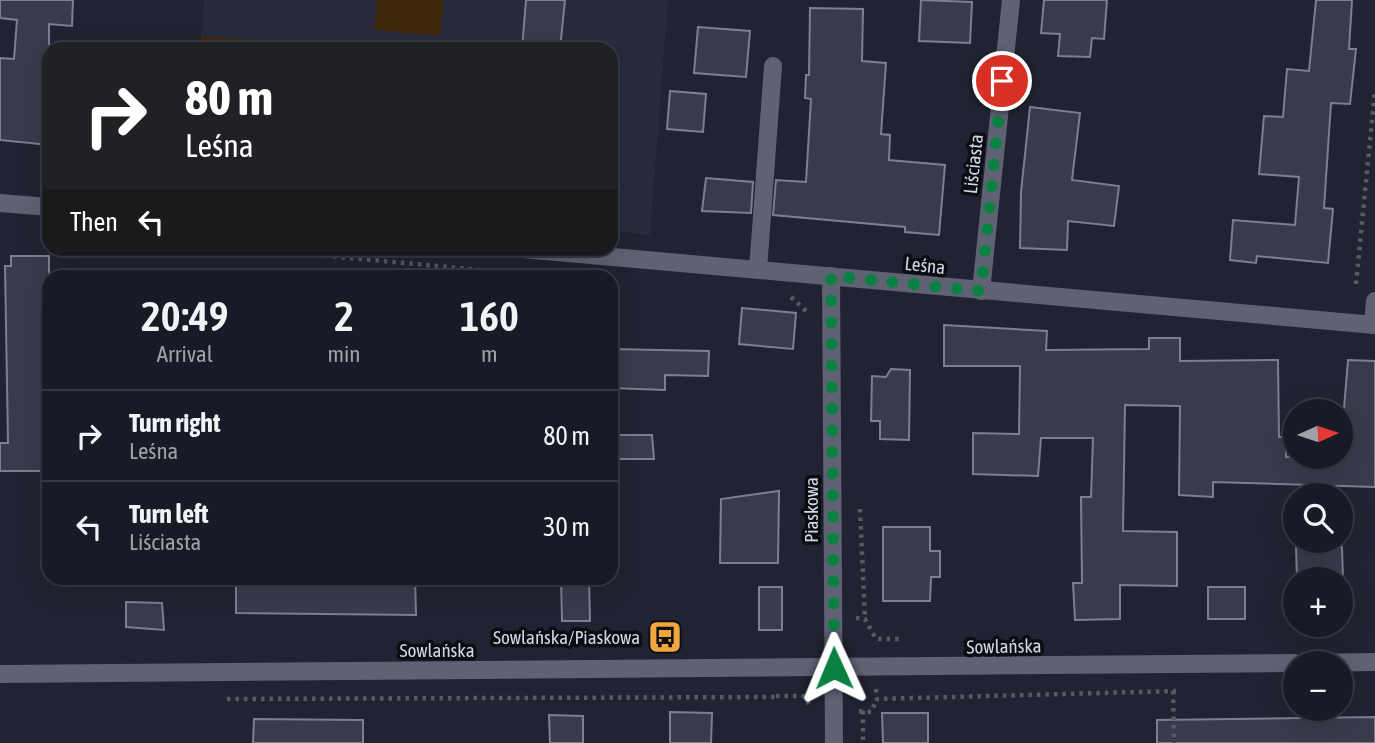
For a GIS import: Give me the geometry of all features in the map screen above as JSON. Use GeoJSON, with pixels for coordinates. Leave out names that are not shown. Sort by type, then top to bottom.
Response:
{"type":"FeatureCollection","features":[{"type":"Feature","properties":{"kind":"street","name":"Liściasta"},"geometry":{"type":"LineString","coordinates":[[981,291],[1011,0]]}},
{"type":"Feature","properties":{"kind":"street"},"geometry":{"type":"LineString","coordinates":[[758,270],[773,65]]}},
{"type":"Feature","properties":{"kind":"street"},"geometry":{"type":"LineString","coordinates":[[0,203],[42,206]]}},
{"type":"Feature","properties":{"kind":"street","name":"Leśna"},"geometry":{"type":"LineString","coordinates":[[618,255],[981,291],[1374,325]]}},
{"type":"Feature","properties":{"kind":"street","name":"Piaskowa"},"geometry":{"type":"LineString","coordinates":[[831,276],[834,743]]}},
{"type":"Feature","properties":{"kind":"street"},"geometry":{"type":"LineString","coordinates":[[1374,325],[1375,301]]}},
{"type":"Feature","properties":{"kind":"street"},"geometry":{"type":"LineString","coordinates":[[1353,662],[1375,662]]}},
{"type":"Feature","properties":{"kind":"street","name":"Sowlańska"},"geometry":{"type":"LineString","coordinates":[[0,674],[1283,663]]}},
{"type":"Feature","properties":{"kind":"path"},"geometry":{"type":"LineString","coordinates":[[1356,285],[1375,90]]}},
{"type":"Feature","properties":{"kind":"path"},"geometry":{"type":"LineString","coordinates":[[328,256],[483,270]]}},
{"type":"Feature","properties":{"kind":"path"},"geometry":{"type":"LineString","coordinates":[[808,313],[831,317]]}},
{"type":"Feature","properties":{"kind":"path"},"geometry":{"type":"LineString","coordinates":[[833,617],[865,619],[876,639],[916,639]]}},
{"type":"Feature","properties":{"kind":"path"},"geometry":{"type":"LineString","coordinates":[[1172,691],[1174,743]]}},
{"type":"Feature","properties":{"kind":"path"},"geometry":{"type":"LineString","coordinates":[[222,699],[776,697]]}},
{"type":"Feature","properties":{"kind":"path"},"geometry":{"type":"LineString","coordinates":[[863,711],[863,743]]}},
{"type":"Feature","properties":{"kind":"shaded area"},"geometry":{"type":"Polygon","coordinates":[[[204,0],[668,0],[650,235],[618,232],[618,42],[201,42],[204,0]]]}},
{"type":"Feature","properties":{"kind":"shaded area"},"geometry":{"type":"Polygon","coordinates":[[[377,0],[444,0],[440,36],[374,30],[377,0]]]}},
{"type":"Feature","properties":{"kind":"shaded area"},"geometry":{"type":"Polygon","coordinates":[[[201,36],[282,42],[201,42],[201,36]]]}},
{"type":"Feature","properties":{"kind":"building"},"geometry":{"type":"Polygon","coordinates":[[[0,0],[73,0],[72,26],[49,24],[49,42],[42,42],[42,144],[0,140],[0,58],[14,59],[17,20],[0,18],[0,0]]]}},
{"type":"Feature","properties":{"kind":"building"},"geometry":{"type":"Polygon","coordinates":[[[526,0],[565,0],[561,42],[523,42],[526,0]]]}},
{"type":"Feature","properties":{"kind":"building"},"geometry":{"type":"Polygon","coordinates":[[[921,0],[972,2],[970,43],[919,41],[921,0]]]}},
{"type":"Feature","properties":{"kind":"building"},"geometry":{"type":"Polygon","coordinates":[[[1044,0],[1107,0],[1104,39],[1092,38],[1090,57],[1058,56],[1060,34],[1041,33],[1044,0]]]}},
{"type":"Feature","properties":{"kind":"building"},"geometry":{"type":"Polygon","coordinates":[[[1316,0],[1352,0],[1349,49],[1356,49],[1350,104],[1331,103],[1324,208],[1333,209],[1328,263],[1257,256],[1256,263],[1230,260],[1233,220],[1295,225],[1299,177],[1259,174],[1264,116],[1283,117],[1287,69],[1309,71],[1316,0]]]}},
{"type":"Feature","properties":{"kind":"building"},"geometry":{"type":"Polygon","coordinates":[[[810,8],[863,9],[862,61],[886,63],[881,134],[890,135],[889,160],[945,165],[939,235],[905,232],[905,227],[773,215],[776,180],[806,182],[811,99],[805,98],[806,75],[809,75],[810,8]]]}},
{"type":"Feature","properties":{"kind":"building"},"geometry":{"type":"Polygon","coordinates":[[[698,27],[750,31],[746,77],[694,73],[698,27]]]}},
{"type":"Feature","properties":{"kind":"building"},"geometry":{"type":"Polygon","coordinates":[[[670,91],[706,94],[703,132],[667,129],[670,91]]]}},
{"type":"Feature","properties":{"kind":"building"},"geometry":{"type":"Polygon","coordinates":[[[1030,107],[1080,113],[1072,180],[1119,186],[1114,226],[1068,221],[1067,250],[1020,248],[1021,192],[1030,107]]]}},
{"type":"Feature","properties":{"kind":"building"},"geometry":{"type":"Polygon","coordinates":[[[706,178],[753,182],[751,213],[702,211],[706,178]]]}},
{"type":"Feature","properties":{"kind":"building"},"geometry":{"type":"Polygon","coordinates":[[[11,256],[49,256],[49,270],[42,270],[42,471],[0,471],[0,443],[8,443],[5,266],[11,266],[11,256]]]}},
{"type":"Feature","properties":{"kind":"building"},"geometry":{"type":"Polygon","coordinates":[[[742,308],[796,313],[793,349],[739,344],[742,308]]]}},
{"type":"Feature","properties":{"kind":"building"},"geometry":{"type":"Polygon","coordinates":[[[944,325],[1047,331],[1046,350],[1149,349],[1149,338],[1180,338],[1180,361],[1278,360],[1279,437],[1283,437],[1283,469],[1353,469],[1353,399],[1345,399],[1348,360],[1375,361],[1375,487],[1353,486],[1353,483],[1213,482],[1213,497],[1179,495],[1180,406],[1125,405],[1123,531],[1177,532],[1177,586],[1120,585],[1120,619],[1075,620],[1073,583],[1082,583],[1081,497],[1091,497],[1093,438],[1041,438],[1038,476],[973,474],[973,433],[1019,434],[1020,366],[944,366],[944,325]]]}},
{"type":"Feature","properties":{"kind":"building"},"geometry":{"type":"Polygon","coordinates":[[[618,349],[709,351],[708,376],[665,375],[665,390],[618,388],[618,349]]]}},
{"type":"Feature","properties":{"kind":"building"},"geometry":{"type":"Polygon","coordinates":[[[891,369],[910,370],[909,440],[880,439],[880,421],[871,421],[872,376],[886,377],[891,369]]]}},
{"type":"Feature","properties":{"kind":"building"},"geometry":{"type":"Polygon","coordinates":[[[618,435],[652,435],[654,459],[618,459],[618,435]]]}},
{"type":"Feature","properties":{"kind":"building"},"geometry":{"type":"Polygon","coordinates":[[[779,491],[778,563],[720,563],[721,499],[779,491]]]}},
{"type":"Feature","properties":{"kind":"building"},"geometry":{"type":"Polygon","coordinates":[[[883,527],[930,527],[930,551],[940,551],[940,577],[931,577],[930,601],[883,601],[883,527]]]}},
{"type":"Feature","properties":{"kind":"building"},"geometry":{"type":"Polygon","coordinates":[[[1296,553],[1342,553],[1343,567],[1297,567],[1296,553]]]}},
{"type":"Feature","properties":{"kind":"building"},"geometry":{"type":"Polygon","coordinates":[[[236,585],[415,585],[416,615],[236,613],[236,585]]]}},
{"type":"Feature","properties":{"kind":"building"},"geometry":{"type":"Polygon","coordinates":[[[561,585],[589,585],[590,621],[562,621],[561,585]]]}},
{"type":"Feature","properties":{"kind":"building"},"geometry":{"type":"Polygon","coordinates":[[[759,587],[782,587],[782,630],[759,630],[759,587]]]}},
{"type":"Feature","properties":{"kind":"building"},"geometry":{"type":"Polygon","coordinates":[[[1208,587],[1245,587],[1245,619],[1208,619],[1208,587]]]}},
{"type":"Feature","properties":{"kind":"building"},"geometry":{"type":"Polygon","coordinates":[[[126,602],[162,603],[164,630],[126,627],[126,602]]]}},
{"type":"Feature","properties":{"kind":"building"},"geometry":{"type":"Polygon","coordinates":[[[670,712],[712,713],[711,743],[670,743],[670,712]]]}},
{"type":"Feature","properties":{"kind":"building"},"geometry":{"type":"Polygon","coordinates":[[[882,713],[928,713],[928,743],[883,743],[882,713]]]}},
{"type":"Feature","properties":{"kind":"building"},"geometry":{"type":"Polygon","coordinates":[[[549,715],[583,716],[583,743],[550,743],[549,715]]]}},
{"type":"Feature","properties":{"kind":"building"},"geometry":{"type":"Polygon","coordinates":[[[1353,717],[1375,717],[1375,743],[1157,743],[1157,720],[1283,718],[1283,721],[1353,721],[1353,717]]]}},
{"type":"Feature","properties":{"kind":"building"},"geometry":{"type":"Polygon","coordinates":[[[254,719],[363,720],[363,743],[253,743],[254,719]]]}},
{"type":"Feature","properties":{"kind":"place","name":"Sowlańska/Piaskowa"},"geometry":{"type":"Point","coordinates":[665,637]}},
{"type":"Feature","properties":{"kind":"route"},"geometry":{"type":"LineString","coordinates":[[834,668],[831,276],[981,291],[1002,81]]}}]}
